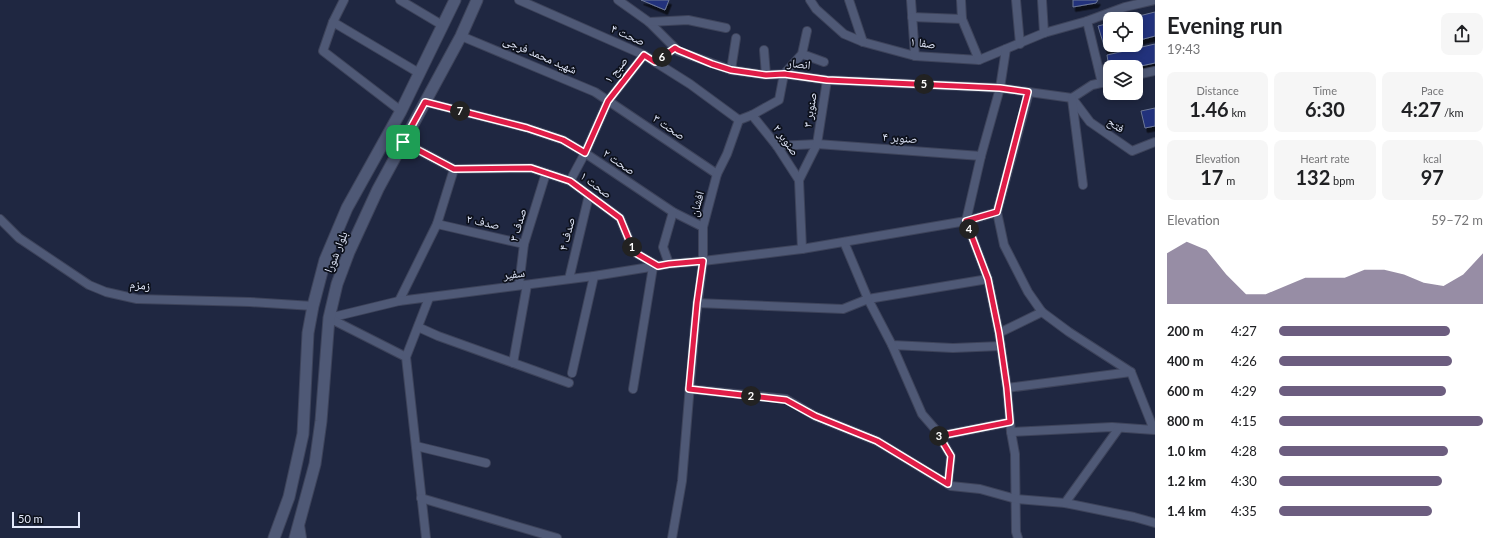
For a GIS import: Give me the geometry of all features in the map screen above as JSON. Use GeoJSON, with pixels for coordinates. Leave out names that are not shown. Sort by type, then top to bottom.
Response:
{"type":"FeatureCollection","features":[{"type":"Feature","properties":{"kind":"main road","name":"بلوار شورا"},"geometry":{"type":"LineString","coordinates":[[274,538],[289,497],[303,434],[308,333],[307,305],[347,208],[401,111],[455,0]]}},
{"type":"Feature","properties":{"kind":"main road","name":"بلوار شورا"},"geometry":{"type":"LineString","coordinates":[[295,538],[315,464],[322,421],[328,318],[337,284],[349,252],[378,189],[461,36],[477,0]]}},
{"type":"Feature","properties":{"kind":"main road"},"geometry":{"type":"LineString","coordinates":[[392,128],[403,142]]}},
{"type":"Feature","properties":{"kind":"street"},"geometry":{"type":"LineString","coordinates":[[344,0],[333,22],[323,51],[401,111]]}},
{"type":"Feature","properties":{"kind":"street"},"geometry":{"type":"LineString","coordinates":[[400,0],[442,25]]}},
{"type":"Feature","properties":{"kind":"street","name":"صحت ۴"},"geometry":{"type":"LineString","coordinates":[[519,0],[644,55],[690,84],[739,120]]}},
{"type":"Feature","properties":{"kind":"street","name":"انصار"},"geometry":{"type":"LineString","coordinates":[[618,0],[649,22],[678,50],[705,62],[731,70],[766,75],[784,74],[827,80],[1000,88],[1072,98]]}},
{"type":"Feature","properties":{"kind":"street","name":"صفا ۱"},"geometry":{"type":"LineString","coordinates":[[810,0],[816,9],[844,34],[864,42],[915,56],[979,60],[1044,33],[1087,21],[1125,7],[1155,0]]}},
{"type":"Feature","properties":{"kind":"street"},"geometry":{"type":"LineString","coordinates":[[849,0],[864,42]]}},
{"type":"Feature","properties":{"kind":"street"},"geometry":{"type":"LineString","coordinates":[[911,0],[915,56]]}},
{"type":"Feature","properties":{"kind":"street"},"geometry":{"type":"LineString","coordinates":[[961,0],[962,19],[979,60]]}},
{"type":"Feature","properties":{"kind":"street"},"geometry":{"type":"LineString","coordinates":[[1016,0],[1020,44]]}},
{"type":"Feature","properties":{"kind":"street"},"geometry":{"type":"LineString","coordinates":[[1042,0],[1044,33]]}},
{"type":"Feature","properties":{"kind":"street"},"geometry":{"type":"LineString","coordinates":[[912,17],[962,19]]}},
{"type":"Feature","properties":{"kind":"street"},"geometry":{"type":"LineString","coordinates":[[649,22],[688,20],[726,28]]}},
{"type":"Feature","properties":{"kind":"street"},"geometry":{"type":"LineString","coordinates":[[1087,21],[1103,72]]}},
{"type":"Feature","properties":{"kind":"street"},"geometry":{"type":"LineString","coordinates":[[333,22],[419,72]]}},
{"type":"Feature","properties":{"kind":"street"},"geometry":{"type":"LineString","coordinates":[[739,120],[752,115],[779,100],[784,74],[802,54],[807,32]]}},
{"type":"Feature","properties":{"kind":"street","name":"شهید محمد فرجی"},"geometry":{"type":"LineString","coordinates":[[461,36],[595,92],[608,101]]}},
{"type":"Feature","properties":{"kind":"street"},"geometry":{"type":"LineString","coordinates":[[731,70],[736,38]]}},
{"type":"Feature","properties":{"kind":"street"},"geometry":{"type":"LineString","coordinates":[[655,62],[675,48]]}},
{"type":"Feature","properties":{"kind":"street"},"geometry":{"type":"LineString","coordinates":[[764,50],[766,75]]}},
{"type":"Feature","properties":{"kind":"street"},"geometry":{"type":"LineString","coordinates":[[1006,50],[1000,88],[981,156],[966,221],[988,279],[999,333],[1015,454],[1016,532],[1018,538]]}},
{"type":"Feature","properties":{"kind":"street"},"geometry":{"type":"LineString","coordinates":[[802,54],[824,62]]}},
{"type":"Feature","properties":{"kind":"street","name":"صبح ۱"},"geometry":{"type":"LineString","coordinates":[[570,181],[585,153],[608,101],[644,55]]}},
{"type":"Feature","properties":{"kind":"street"},"geometry":{"type":"LineString","coordinates":[[1143,74],[1155,71]]}},
{"type":"Feature","properties":{"kind":"street","name":"صنوبر ۳"},"geometry":{"type":"LineString","coordinates":[[799,180],[817,144],[827,80]]}},
{"type":"Feature","properties":{"kind":"street"},"geometry":{"type":"LineString","coordinates":[[1082,185],[1072,98],[1092,85],[1103,83]]}},
{"type":"Feature","properties":{"kind":"street"},"geometry":{"type":"LineString","coordinates":[[1011,432],[1119,428],[1154,430],[1131,372],[1069,332],[1042,312],[1028,292],[1004,245],[997,212],[1028,92]]}},
{"type":"Feature","properties":{"kind":"street","name":"فتح"},"geometry":{"type":"LineString","coordinates":[[1072,98],[1090,122],[1132,151],[1155,142]]}},
{"type":"Feature","properties":{"kind":"street","name":"صحت ۳"},"geometry":{"type":"LineString","coordinates":[[608,101],[717,174]]}},
{"type":"Feature","properties":{"kind":"street","name":"صحت ۲"},"geometry":{"type":"LineString","coordinates":[[425,102],[527,128],[563,140],[673,212],[703,227]]}},
{"type":"Feature","properties":{"kind":"street","name":"صنوبر ۲"},"geometry":{"type":"LineString","coordinates":[[752,115],[777,146],[799,180]]}},
{"type":"Feature","properties":{"kind":"street","name":"افشان"},"geometry":{"type":"LineString","coordinates":[[672,538],[682,481],[697,303],[703,261],[703,227],[717,174],[727,154],[739,120]]}},
{"type":"Feature","properties":{"kind":"street","name":"صحت ۱"},"geometry":{"type":"LineString","coordinates":[[403,142],[454,169],[531,168],[570,181],[620,218],[634,252],[655,266]]}},
{"type":"Feature","properties":{"kind":"street","name":"صنوبر ۴"},"geometry":{"type":"LineString","coordinates":[[777,146],[817,144],[981,156]]}},
{"type":"Feature","properties":{"kind":"street"},"geometry":{"type":"LineString","coordinates":[[399,301],[437,224],[454,169]]}},
{"type":"Feature","properties":{"kind":"street","name":"صدف ۳"},"geometry":{"type":"LineString","coordinates":[[513,363],[523,285],[524,244],[546,173]]}},
{"type":"Feature","properties":{"kind":"street"},"geometry":{"type":"LineString","coordinates":[[799,180],[802,249]]}},
{"type":"Feature","properties":{"kind":"street","name":"صدف ۴"},"geometry":{"type":"LineString","coordinates":[[569,279],[589,195]]}},
{"type":"Feature","properties":{"kind":"street"},"geometry":{"type":"LineString","coordinates":[[669,264],[663,247],[673,212]]}},
{"type":"Feature","properties":{"kind":"street","name":"سفیر"},"geometry":{"type":"LineString","coordinates":[[328,318],[399,301],[594,276],[669,264],[802,249],[966,221],[997,212]]}},
{"type":"Feature","properties":{"kind":"street","name":"زمزم"},"geometry":{"type":"LineString","coordinates":[[0,219],[19,238],[89,285],[106,292],[137,299],[307,305]]}},
{"type":"Feature","properties":{"kind":"street","name":"صدف ۲"},"geometry":{"type":"LineString","coordinates":[[437,224],[524,244]]}},
{"type":"Feature","properties":{"kind":"street"},"geometry":{"type":"LineString","coordinates":[[844,242],[868,299],[892,345],[922,414],[939,436],[951,456],[948,484]]}},
{"type":"Feature","properties":{"kind":"street"},"geometry":{"type":"LineString","coordinates":[[633,389],[655,266]]}},
{"type":"Feature","properties":{"kind":"street"},"geometry":{"type":"LineString","coordinates":[[572,373],[594,276]]}},
{"type":"Feature","properties":{"kind":"street"},"geometry":{"type":"LineString","coordinates":[[697,303],[843,309],[868,299],[988,279]]}},
{"type":"Feature","properties":{"kind":"street"},"geometry":{"type":"LineString","coordinates":[[426,538],[406,357],[429,298]]}},
{"type":"Feature","properties":{"kind":"street"},"geometry":{"type":"LineString","coordinates":[[999,333],[1042,312]]}},
{"type":"Feature","properties":{"kind":"street"},"geometry":{"type":"LineString","coordinates":[[328,318],[406,357]]}},
{"type":"Feature","properties":{"kind":"street"},"geometry":{"type":"LineString","coordinates":[[418,327],[438,336],[569,383]]}},
{"type":"Feature","properties":{"kind":"street"},"geometry":{"type":"LineString","coordinates":[[892,345],[953,348],[1001,346]]}},
{"type":"Feature","properties":{"kind":"street"},"geometry":{"type":"LineString","coordinates":[[1007,388],[1131,372]]}},
{"type":"Feature","properties":{"kind":"street"},"geometry":{"type":"LineString","coordinates":[[689,389],[786,400],[815,416],[877,441],[951,486],[980,489],[1016,499],[1065,503],[1134,517],[1155,523]]}},
{"type":"Feature","properties":{"kind":"street"},"geometry":{"type":"LineString","coordinates":[[939,436],[1010,422]]}},
{"type":"Feature","properties":{"kind":"street"},"geometry":{"type":"LineString","coordinates":[[1065,503],[1119,428]]}},
{"type":"Feature","properties":{"kind":"street"},"geometry":{"type":"LineString","coordinates":[[416,446],[486,463]]}},
{"type":"Feature","properties":{"kind":"street"},"geometry":{"type":"LineString","coordinates":[[421,498],[557,538]]}},
{"type":"Feature","properties":{"kind":"street"},"geometry":{"type":"LineString","coordinates":[[300,524],[302,538]]}},
{"type":"Feature","properties":{"kind":"building"},"geometry":{"type":"Polygon","coordinates":[[[641,0],[669,0],[665,10],[641,0]]]}},
{"type":"Feature","properties":{"kind":"building"},"geometry":{"type":"Polygon","coordinates":[[[1073,0],[1098,0],[1096,3],[1073,7],[1073,0]]]}},
{"type":"Feature","properties":{"kind":"building"},"geometry":{"type":"Polygon","coordinates":[[[1155,12],[1155,36],[1143,39],[1143,15],[1155,12]]]}},
{"type":"Feature","properties":{"kind":"building"},"geometry":{"type":"Polygon","coordinates":[[[1103,25],[1103,42],[1098,26],[1103,25]]]}},
{"type":"Feature","properties":{"kind":"building"},"geometry":{"type":"Polygon","coordinates":[[[1155,44],[1155,63],[1143,66],[1143,60],[1108,60],[1107,55],[1120,52],[1143,52],[1143,47],[1155,44]]]}},
{"type":"Feature","properties":{"kind":"building"},"geometry":{"type":"Polygon","coordinates":[[[1155,108],[1155,126],[1145,128],[1141,111],[1155,108]]]}},
{"type":"Feature","properties":{"kind":"route"},"geometry":{"type":"LineString","coordinates":[[675,48],[712,64],[731,70],[766,75],[784,74],[827,80],[1000,88],[1028,92],[997,212],[966,221],[988,279],[999,333],[1010,422],[939,436],[951,456],[948,484],[877,441],[815,416],[786,400],[689,389],[694,325],[703,261],[658,266],[634,252],[620,218],[570,181],[531,168],[454,169],[403,142],[425,102],[527,128],[563,140],[585,153],[608,101],[644,55],[655,62],[675,48]]}}]}
